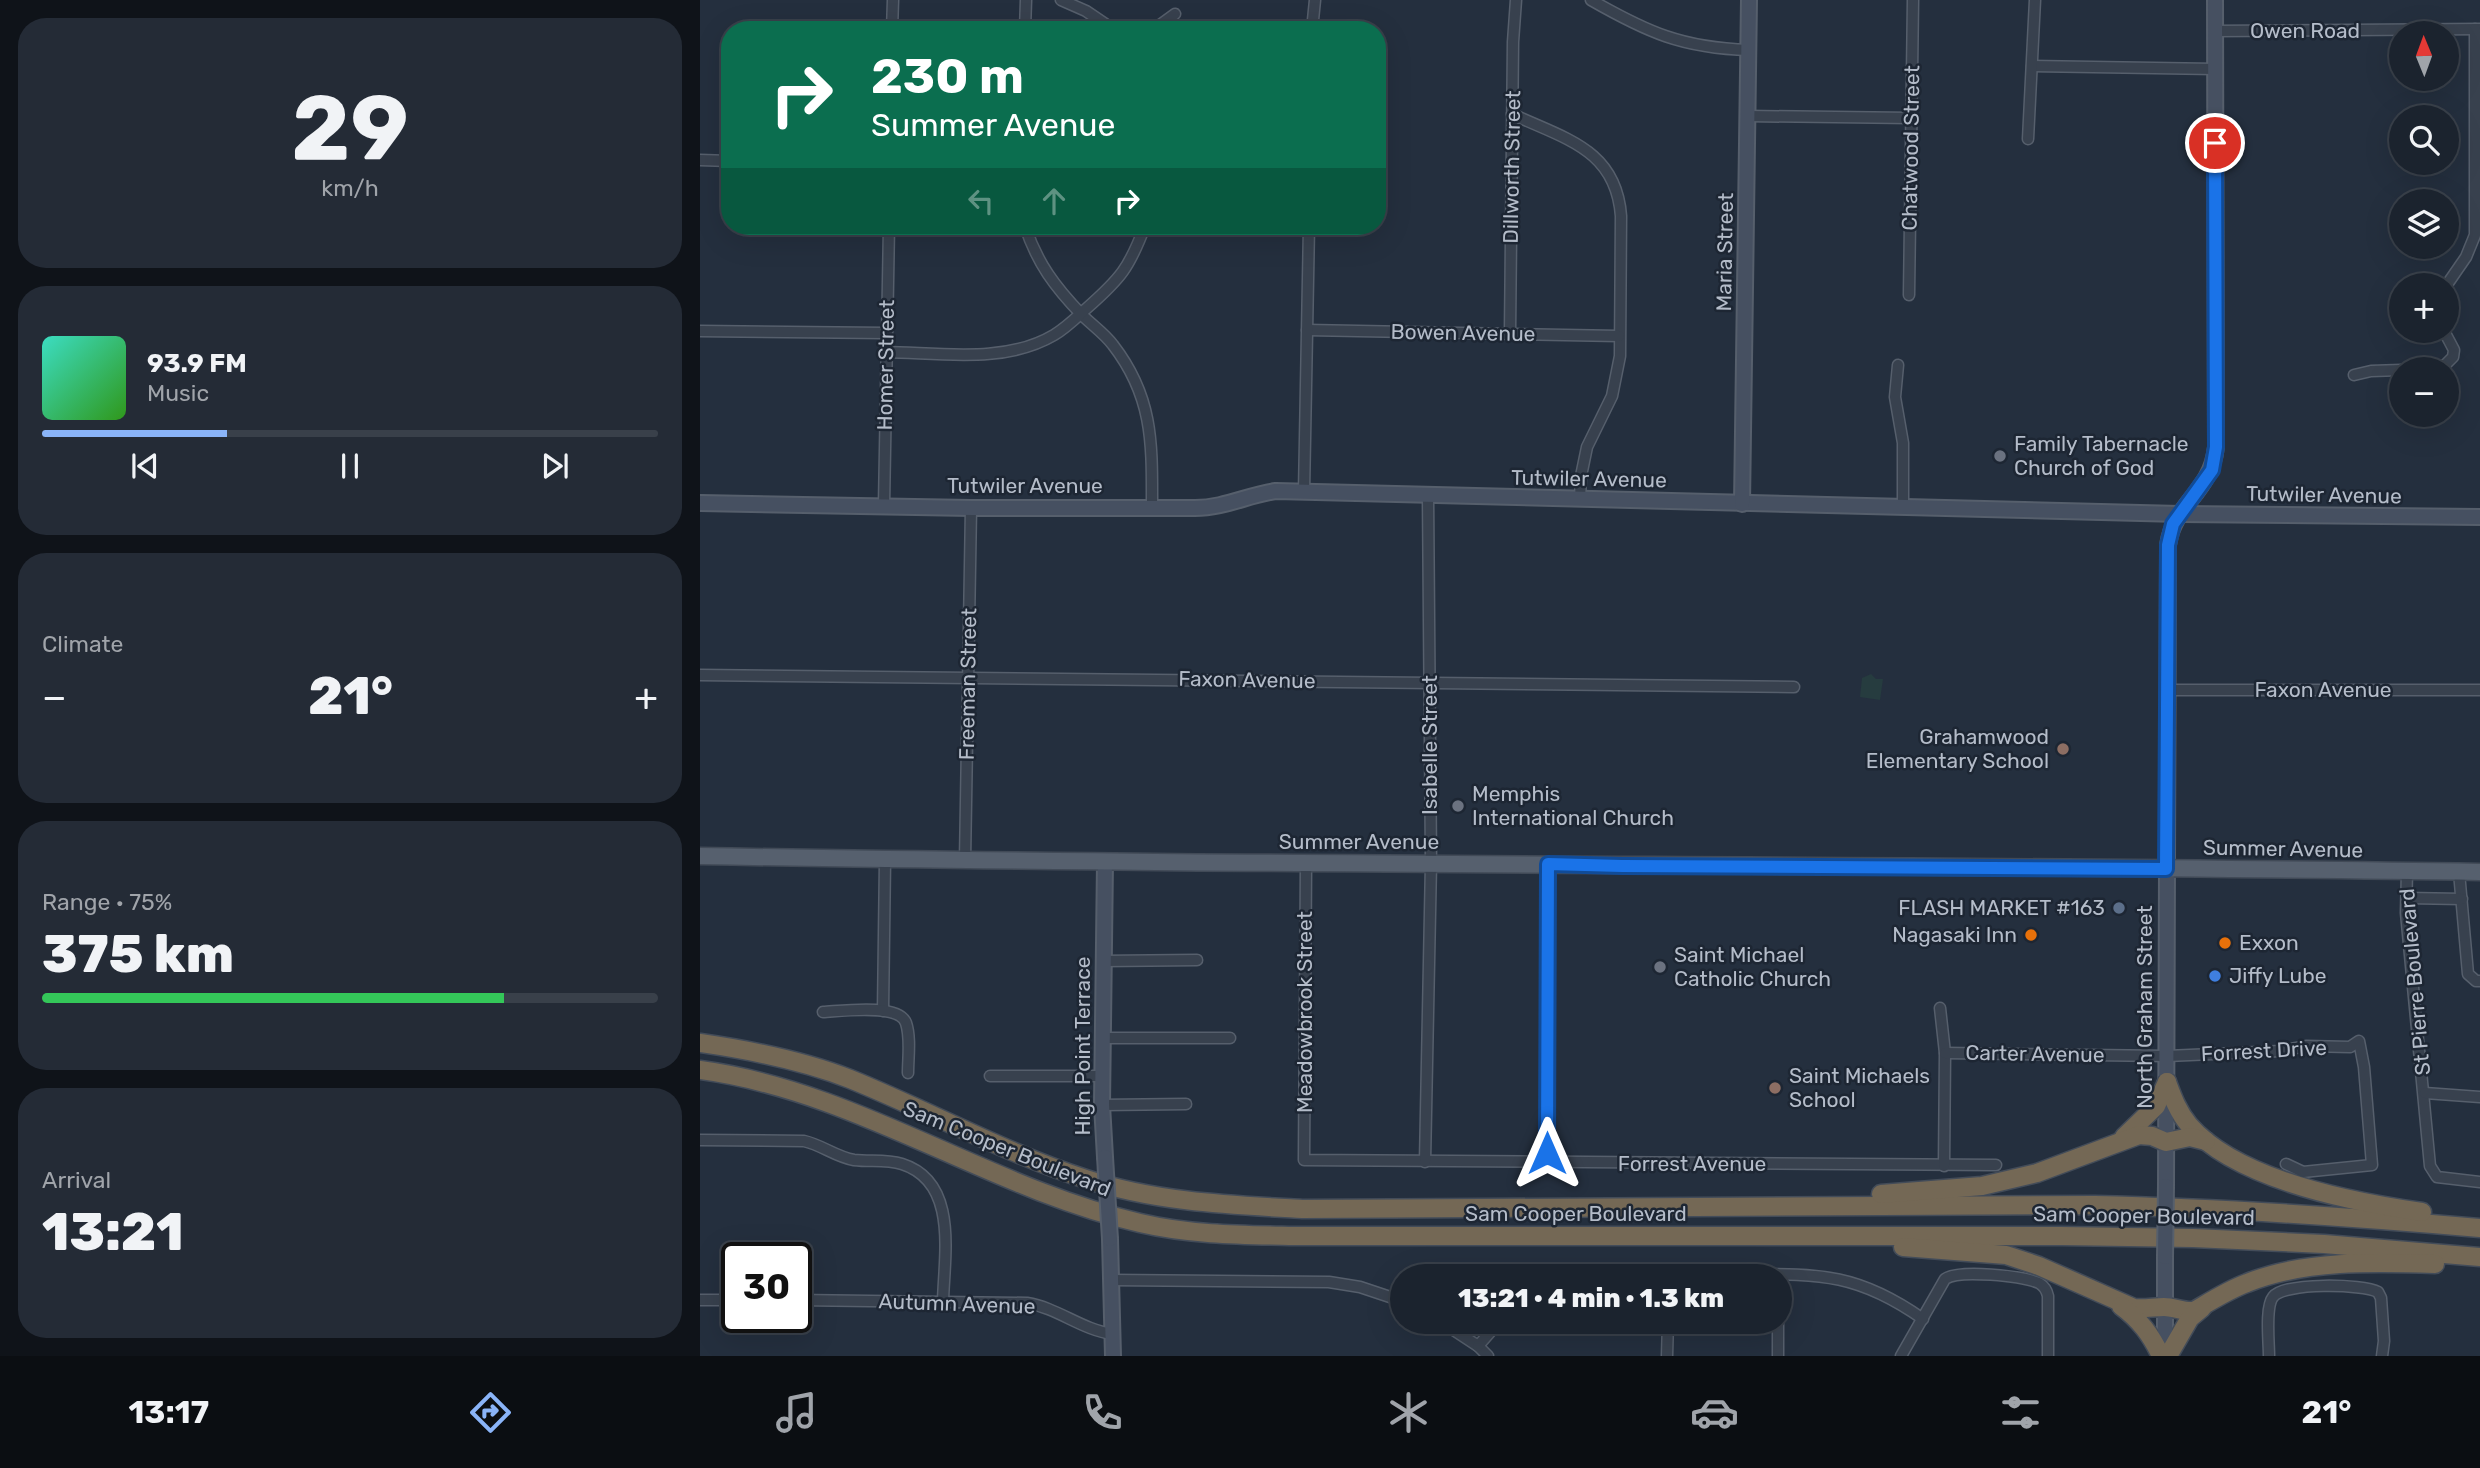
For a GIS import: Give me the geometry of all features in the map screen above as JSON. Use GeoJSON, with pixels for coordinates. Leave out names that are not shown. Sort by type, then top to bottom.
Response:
{"type":"FeatureCollection","features":[{"type":"Feature","properties":{"kind":"highway"},"geometry":{"type":"LineString","coordinates":[[700,1030],[764,1046],[847,1078]]}},
{"type":"Feature","properties":{"kind":"highway","name":"Sam Cooper Boulevard"},"geometry":{"type":"LineString","coordinates":[[700,1043],[741,1049],[847,1078],[1032,1159],[1087,1180],[1144,1194],[1222,1205],[1302,1209],[2146,1206],[2346,1216],[2480,1228]]}},
{"type":"Feature","properties":{"kind":"highway","name":"Sam Cooper Boulevard"},"geometry":{"type":"LineString","coordinates":[[700,1070],[740,1075],[801,1092],[898,1129],[1017,1182],[1076,1204],[1140,1223],[1173,1229],[1238,1235],[1294,1236],[2193,1238],[2324,1244],[2480,1257]]}},
{"type":"Feature","properties":{"kind":"highway"},"geometry":{"type":"LineString","coordinates":[[700,1079],[801,1092]]}},
{"type":"Feature","properties":{"kind":"highway"},"geometry":{"type":"LineString","coordinates":[[2167,1083],[2176,1107],[2189,1125],[2231,1159],[2318,1191],[2480,1222]]}},
{"type":"Feature","properties":{"kind":"highway"},"geometry":{"type":"LineString","coordinates":[[2117,1143],[2138,1126],[2156,1106],[2167,1083]]}},
{"type":"Feature","properties":{"kind":"highway"},"geometry":{"type":"LineString","coordinates":[[1591,1207],[1920,1193],[1982,1186],[2037,1172],[2139,1135],[2152,1136],[2166,1142],[2190,1137],[2206,1141]]}},
{"type":"Feature","properties":{"kind":"highway"},"geometry":{"type":"LineString","coordinates":[[1816,1236],[1858,1245],[2006,1255],[2039,1266],[2134,1308],[2152,1310],[2165,1307],[2194,1311],[2246,1283],[2293,1270],[2363,1264],[2480,1265]]}},
{"type":"Feature","properties":{"kind":"highway"},"geometry":{"type":"LineString","coordinates":[[2113,1300],[2137,1318],[2165,1356],[2190,1318],[2207,1303]]}},
{"type":"Feature","properties":{"kind":"main road","name":"Summer Avenue"},"geometry":{"type":"LineString","coordinates":[[700,856],[965,861],[2480,872]]}},
{"type":"Feature","properties":{"kind":"street"},"geometry":{"type":"LineString","coordinates":[[892,21],[893,0]]}},
{"type":"Feature","properties":{"kind":"street"},"geometry":{"type":"LineString","coordinates":[[1025,21],[1026,0]]}},
{"type":"Feature","properties":{"kind":"street"},"geometry":{"type":"LineString","coordinates":[[1061,0],[1101,21]]}},
{"type":"Feature","properties":{"kind":"street"},"geometry":{"type":"LineString","coordinates":[[1313,21],[1315,0]]}},
{"type":"Feature","properties":{"kind":"street","name":"Dillworth Street"},"geometry":{"type":"LineString","coordinates":[[1510,334],[1513,31],[1516,0]]}},
{"type":"Feature","properties":{"kind":"street"},"geometry":{"type":"LineString","coordinates":[[1591,0],[1647,31],[1669,39],[1710,48],[1749,50]]}},
{"type":"Feature","properties":{"kind":"street","name":"Maria Street"},"geometry":{"type":"LineString","coordinates":[[1742,504],[1749,0]]}},
{"type":"Feature","properties":{"kind":"street","name":"Chatwood Street"},"geometry":{"type":"LineString","coordinates":[[1909,295],[1913,0]]}},
{"type":"Feature","properties":{"kind":"street"},"geometry":{"type":"LineString","coordinates":[[2028,139],[2035,0]]}},
{"type":"Feature","properties":{"kind":"street","name":"North Graham Street"},"geometry":{"type":"LineString","coordinates":[[2165,1356],[2168,545],[2173,524],[2212,470],[2216,447],[2215,0]]}},
{"type":"Feature","properties":{"kind":"street"},"geometry":{"type":"LineString","coordinates":[[1165,21],[1175,14]]}},
{"type":"Feature","properties":{"kind":"street"},"geometry":{"type":"LineString","coordinates":[[2454,273],[2473,243],[2478,213],[2477,29]]}},
{"type":"Feature","properties":{"kind":"street","name":"Owen Road"},"geometry":{"type":"LineString","coordinates":[[2215,31],[2477,29]]}},
{"type":"Feature","properties":{"kind":"street"},"geometry":{"type":"LineString","coordinates":[[2032,66],[2215,69]]}},
{"type":"Feature","properties":{"kind":"street"},"geometry":{"type":"LineString","coordinates":[[1512,114],[1568,140],[1591,153],[1602,163],[1615,184],[1621,216],[1617,376],[1605,414],[1587,447],[1580,499]]}},
{"type":"Feature","properties":{"kind":"street"},"geometry":{"type":"LineString","coordinates":[[1748,116],[1912,118]]}},
{"type":"Feature","properties":{"kind":"street"},"geometry":{"type":"LineString","coordinates":[[700,160],[721,161]]}},
{"type":"Feature","properties":{"kind":"street","name":"Homer Street"},"geometry":{"type":"LineString","coordinates":[[884,505],[888,235]]}},
{"type":"Feature","properties":{"kind":"street"},"geometry":{"type":"LineString","coordinates":[[1028,235],[1034,254],[1054,284],[1112,343],[1130,370],[1146,408],[1152,447],[1152,508]]}},
{"type":"Feature","properties":{"kind":"street"},"geometry":{"type":"LineString","coordinates":[[886,352],[991,354],[1027,348],[1056,334],[1121,275],[1132,259],[1141,235]]}},
{"type":"Feature","properties":{"kind":"street"},"geometry":{"type":"LineString","coordinates":[[1304,492],[1309,235]]}},
{"type":"Feature","properties":{"kind":"street","name":"Bowen Avenue"},"geometry":{"type":"LineString","coordinates":[[1307,330],[1619,336]]}},
{"type":"Feature","properties":{"kind":"street"},"geometry":{"type":"LineString","coordinates":[[700,331],[886,333]]}},
{"type":"Feature","properties":{"kind":"street"},"geometry":{"type":"LineString","coordinates":[[1898,365],[1895,397],[1903,443],[1903,506]]}},
{"type":"Feature","properties":{"kind":"street"},"geometry":{"type":"LineString","coordinates":[[2354,375],[2389,370]]}},
{"type":"Feature","properties":{"kind":"street","name":"Tutwiler Avenue"},"geometry":{"type":"LineString","coordinates":[[700,502],[971,508],[1219,507],[1259,494],[1304,492],[2180,514],[2480,517]]}},
{"type":"Feature","properties":{"kind":"street","name":"Isabelle Street"},"geometry":{"type":"LineString","coordinates":[[1424,1162],[1431,863],[1428,496]]}},
{"type":"Feature","properties":{"kind":"street","name":"Freeman Street"},"geometry":{"type":"LineString","coordinates":[[965,861],[971,508]]}},
{"type":"Feature","properties":{"kind":"street","name":"Faxon Avenue"},"geometry":{"type":"LineString","coordinates":[[700,675],[1794,687]]}},
{"type":"Feature","properties":{"kind":"street","name":"Faxon Avenue"},"geometry":{"type":"LineString","coordinates":[[2167,690],[2480,690]]}},
{"type":"Feature","properties":{"kind":"street"},"geometry":{"type":"LineString","coordinates":[[883,1011],[885,860]]}},
{"type":"Feature","properties":{"kind":"street","name":"High Point Terrace"},"geometry":{"type":"LineString","coordinates":[[1105,862],[1102,1105],[1112,1280],[1113,1356]]}},
{"type":"Feature","properties":{"kind":"street","name":"Meadowbrook Street"},"geometry":{"type":"LineString","coordinates":[[1304,1160],[1306,864]]}},
{"type":"Feature","properties":{"kind":"street"},"geometry":{"type":"LineString","coordinates":[[1547,1163],[1548,864]]}},
{"type":"Feature","properties":{"kind":"street","name":"St Pierre Boulevard"},"geometry":{"type":"LineString","coordinates":[[2407,871],[2407,898],[2431,1166],[2437,1177],[2480,1182]]}},
{"type":"Feature","properties":{"kind":"street"},"geometry":{"type":"LineString","coordinates":[[2459,872],[2468,974],[2480,981]]}},
{"type":"Feature","properties":{"kind":"street"},"geometry":{"type":"LineString","coordinates":[[2407,898],[2462,899]]}},
{"type":"Feature","properties":{"kind":"street"},"geometry":{"type":"LineString","coordinates":[[1103,961],[1197,960]]}},
{"type":"Feature","properties":{"kind":"street"},"geometry":{"type":"LineString","coordinates":[[1940,1008],[1945,1053],[1944,1166]]}},
{"type":"Feature","properties":{"kind":"street"},"geometry":{"type":"LineString","coordinates":[[823,1012],[897,1013],[905,1020],[908,1073]]}},
{"type":"Feature","properties":{"kind":"street"},"geometry":{"type":"LineString","coordinates":[[1104,1038],[1230,1038]]}},
{"type":"Feature","properties":{"kind":"street","name":"Forrest Drive"},"geometry":{"type":"LineString","coordinates":[[2166,1056],[2281,1051],[2306,1046],[2350,1047],[2360,1041],[2372,1165],[2304,1172],[2286,1164]]}},
{"type":"Feature","properties":{"kind":"street","name":"Carter Avenue"},"geometry":{"type":"LineString","coordinates":[[1945,1053],[2166,1056]]}},
{"type":"Feature","properties":{"kind":"street"},"geometry":{"type":"LineString","coordinates":[[990,1076],[1103,1076]]}},
{"type":"Feature","properties":{"kind":"street","name":"St Pierre Boulevard"},"geometry":{"type":"LineString","coordinates":[[2425,1093],[2480,1097]]}},
{"type":"Feature","properties":{"kind":"street"},"geometry":{"type":"LineString","coordinates":[[1102,1105],[1186,1104]]}},
{"type":"Feature","properties":{"kind":"street"},"geometry":{"type":"LineString","coordinates":[[700,1140],[804,1141],[853,1160],[894,1161],[916,1169],[934,1188],[943,1208],[943,1302]]}},
{"type":"Feature","properties":{"kind":"street","name":"Forrest Avenue"},"geometry":{"type":"LineString","coordinates":[[1304,1160],[1996,1165]]}},
{"type":"Feature","properties":{"kind":"street"},"geometry":{"type":"LineString","coordinates":[[1792,1275],[1829,1276],[1855,1283],[1894,1299],[1923,1319]]}},
{"type":"Feature","properties":{"kind":"street"},"geometry":{"type":"LineString","coordinates":[[1901,1356],[1948,1276],[2009,1277],[2039,1283],[2045,1288],[2048,1297],[2048,1356]]}},
{"type":"Feature","properties":{"kind":"street"},"geometry":{"type":"LineString","coordinates":[[1112,1280],[1329,1282],[1360,1287],[1390,1297]]}},
{"type":"Feature","properties":{"kind":"street"},"geometry":{"type":"LineString","coordinates":[[2269,1356],[2270,1304],[2278,1293],[2302,1288],[2338,1286],[2363,1287],[2378,1292],[2381,1298],[2384,1341],[2382,1356]]}},
{"type":"Feature","properties":{"kind":"street"},"geometry":{"type":"LineString","coordinates":[[700,1300],[721,1300]]}},
{"type":"Feature","properties":{"kind":"street","name":"Autumn Avenue"},"geometry":{"type":"LineString","coordinates":[[812,1300],[1036,1305],[1060,1312],[1096,1331],[1113,1334]]}},
{"type":"Feature","properties":{"kind":"street"},"geometry":{"type":"LineString","coordinates":[[1460,1334],[1488,1356]]}},
{"type":"Feature","properties":{"kind":"street"},"geometry":{"type":"LineString","coordinates":[[1478,1346],[1489,1334]]}},
{"type":"Feature","properties":{"kind":"street"},"geometry":{"type":"LineString","coordinates":[[1667,1356],[1668,1334]]}},
{"type":"Feature","properties":{"kind":"street"},"geometry":{"type":"LineString","coordinates":[[1778,1334],[1778,1356]]}},
{"type":"Feature","properties":{"kind":"green space"},"geometry":{"type":"Polygon","coordinates":[[[1871,674],[1876,679],[1883,679],[1880,700],[1860,697],[1862,678],[1871,674]]]}},
{"type":"Feature","properties":{"kind":"place","name":"Family Tabernacle Church of God"},"geometry":{"type":"Point","coordinates":[2000,456]}},
{"type":"Feature","properties":{"kind":"place","name":"Grahamwood Elementary School"},"geometry":{"type":"Point","coordinates":[2063,749]}},
{"type":"Feature","properties":{"kind":"place","name":"Memphis International Church"},"geometry":{"type":"Point","coordinates":[1458,806]}},
{"type":"Feature","properties":{"kind":"place","name":"FLASH MARKET #163"},"geometry":{"type":"Point","coordinates":[2119,908]}},
{"type":"Feature","properties":{"kind":"place","name":"Nagasaki Inn"},"geometry":{"type":"Point","coordinates":[2031,935]}},
{"type":"Feature","properties":{"kind":"place","name":"Exxon"},"geometry":{"type":"Point","coordinates":[2225,943]}},
{"type":"Feature","properties":{"kind":"place","name":"Saint Michael Catholic Church"},"geometry":{"type":"Point","coordinates":[1660,967]}},
{"type":"Feature","properties":{"kind":"place","name":"Jiffy Lube"},"geometry":{"type":"Point","coordinates":[2215,976]}},
{"type":"Feature","properties":{"kind":"place","name":"Saint Michaels School"},"geometry":{"type":"Point","coordinates":[1775,1088]}},
{"type":"Feature","properties":{"kind":"route"},"geometry":{"type":"LineString","coordinates":[[1547,1153],[1548,864],[2166,869],[2168,545],[2173,524],[2212,470],[2216,447],[2215,143]]}}]}
